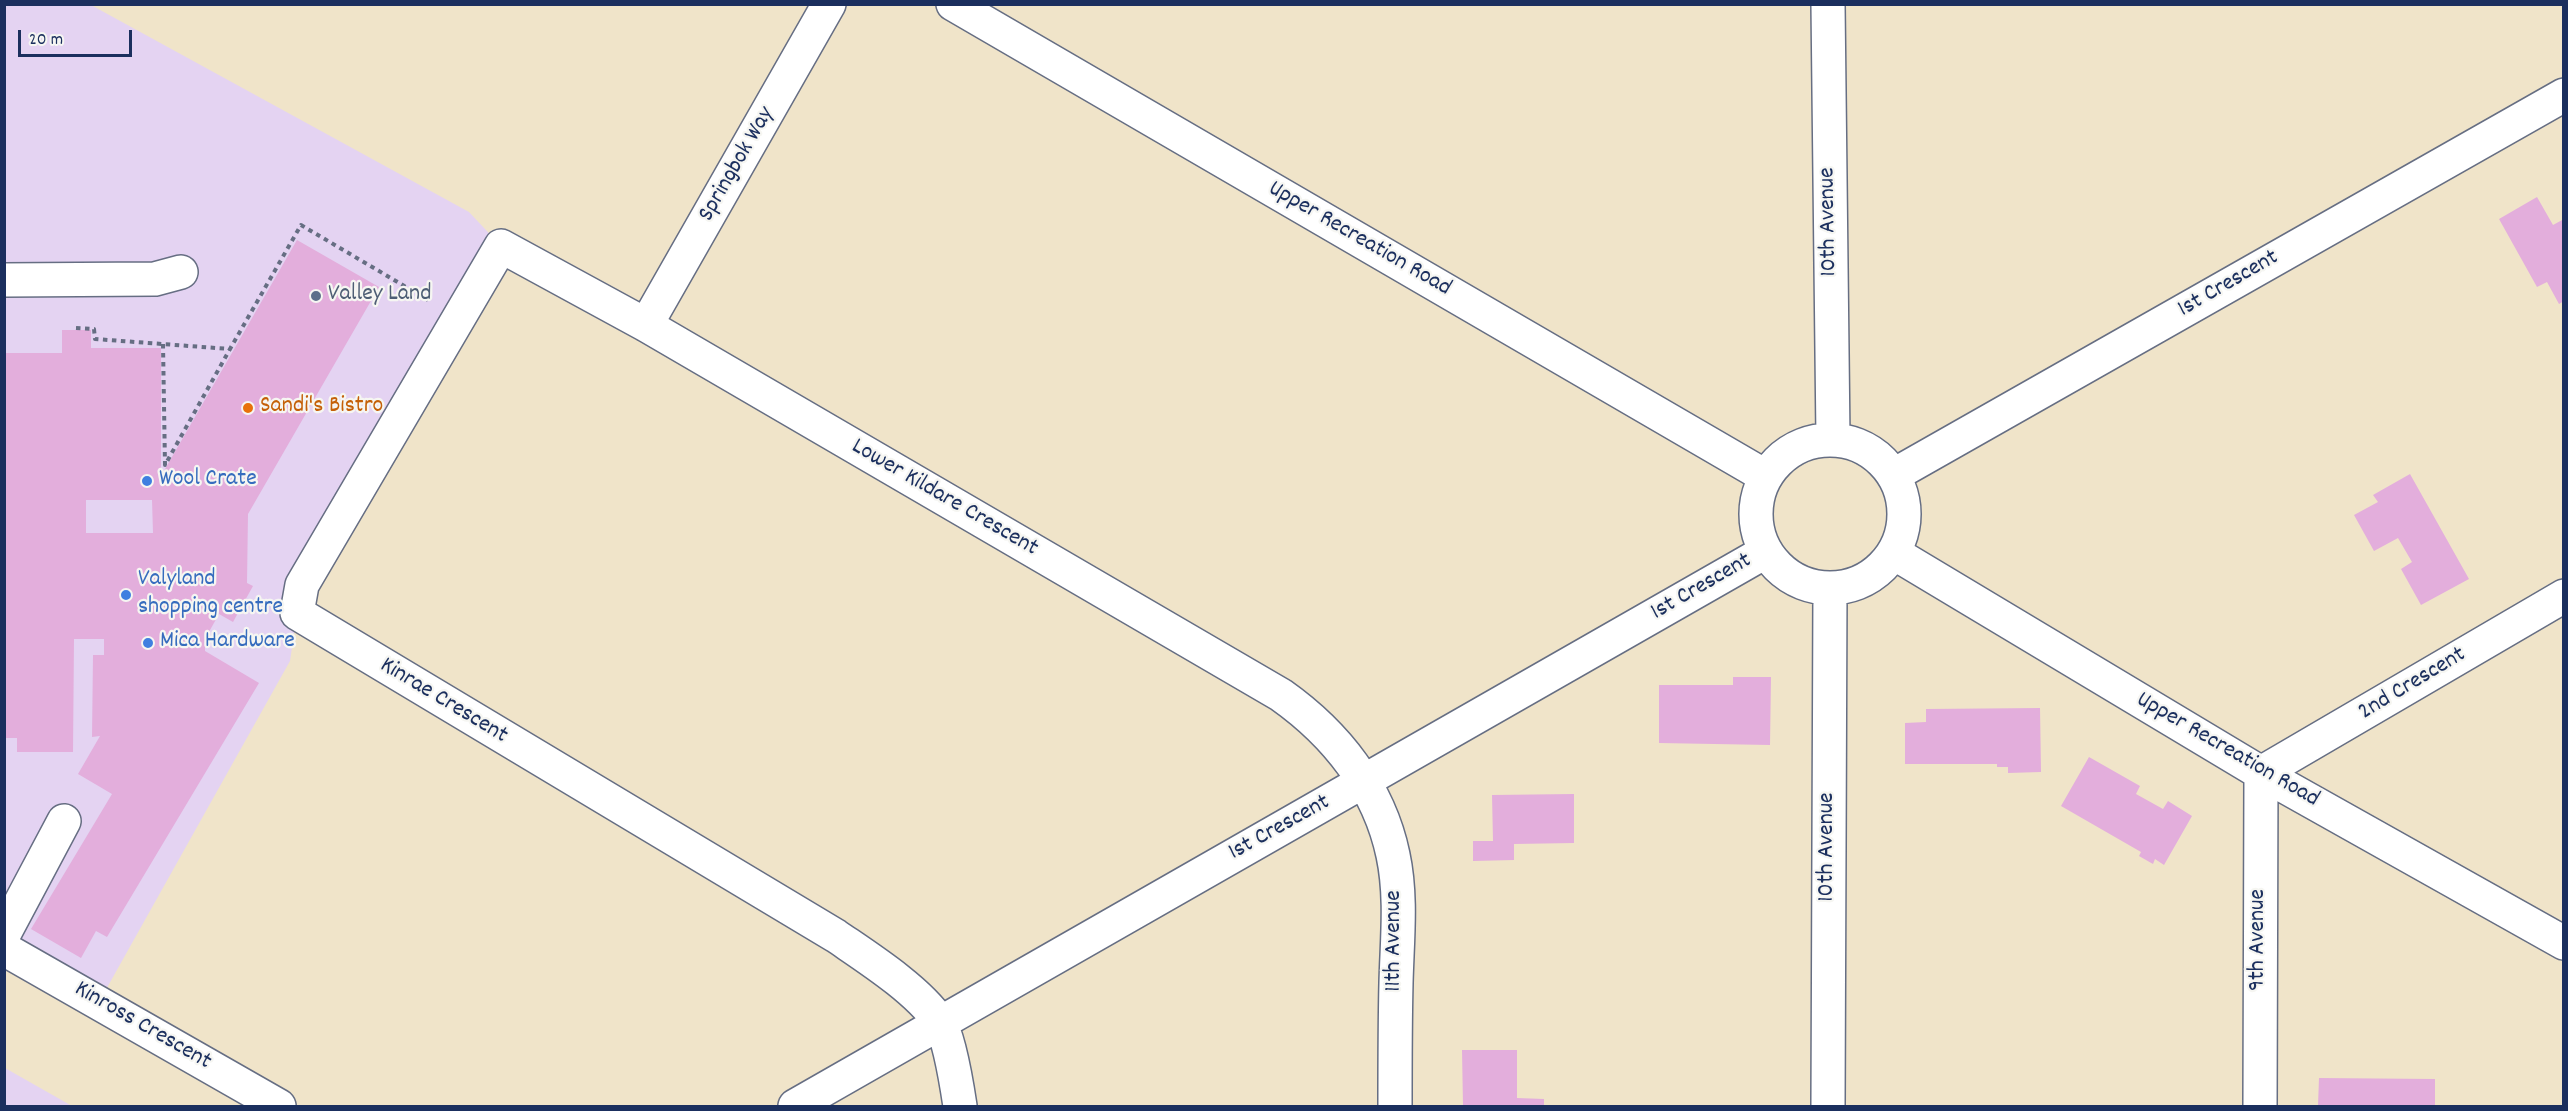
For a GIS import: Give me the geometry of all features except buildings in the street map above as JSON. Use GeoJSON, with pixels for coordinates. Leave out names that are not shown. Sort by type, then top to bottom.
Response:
{"type":"FeatureCollection","features":[{"type":"Feature","properties":{"kind":"street","name":"Springbok Way"},"geometry":{"type":"LineString","coordinates":[[646,325],[829,4]]}},
{"type":"Feature","properties":{"kind":"street","name":"Upper Recreation Road"},"geometry":{"type":"LineString","coordinates":[[953,4],[1765,476]]}},
{"type":"Feature","properties":{"kind":"street","name":"10th Avenue"},"geometry":{"type":"LineString","coordinates":[[1828,8],[1833,439]]}},
{"type":"Feature","properties":{"kind":"street","name":"1st Crescent"},"geometry":{"type":"LineString","coordinates":[[1894,475],[2564,95]]}},
{"type":"Feature","properties":{"kind":"street","name":"Lower Kildare Crescent"},"geometry":{"type":"LineString","coordinates":[[501,246],[646,325],[1281,695],[1309,715],[1336,742],[1365,782]]}},
{"type":"Feature","properties":{"kind":"street","name":"Kinrae Crescent"},"geometry":{"type":"LineString","coordinates":[[501,246],[457,317],[302,585],[297,613],[836,936],[897,979],[939,1022]]}},
{"type":"Feature","properties":{"kind":"street"},"geometry":{"type":"LineString","coordinates":[[4,280],[155,279],[181,272]]}},
{"type":"Feature","properties":{"kind":"street"},"geometry":{"type":"LineString","coordinates":[[1833,439],[1857,444],[1878,457],[1894,475],[1902,494],[1905,514],[1902,535],[1894,554],[1866,579],[1848,586],[1830,588],[1804,584],[1782,571],[1765,552],[1759,537],[1755,506],[1765,476],[1778,460],[1794,448],[1813,441],[1833,439]]}},
{"type":"Feature","properties":{"kind":"street","name":"1st Crescent"},"geometry":{"type":"LineString","coordinates":[[795,1107],[939,1022],[1365,782],[1765,552]]}},
{"type":"Feature","properties":{"kind":"street","name":"Upper Recreation Road"},"geometry":{"type":"LineString","coordinates":[[1894,554],[2261,773],[2564,943]]}},
{"type":"Feature","properties":{"kind":"street","name":"10th Avenue"},"geometry":{"type":"LineString","coordinates":[[1828,1107],[1830,588]]}},
{"type":"Feature","properties":{"kind":"street","name":"2nd Crescent"},"geometry":{"type":"LineString","coordinates":[[2261,773],[2564,596]]}},
{"type":"Feature","properties":{"kind":"street","name":"9th Avenue"},"geometry":{"type":"LineString","coordinates":[[2259,1107],[2261,773]]}},
{"type":"Feature","properties":{"kind":"street","name":"11th Avenue"},"geometry":{"type":"LineString","coordinates":[[1365,782],[1388,835],[1394,857],[1398,912],[1395,1107]]}},
{"type":"Feature","properties":{"kind":"street"},"geometry":{"type":"LineString","coordinates":[[4,934],[64,821]]}},
{"type":"Feature","properties":{"kind":"street","name":"Kinross Crescent"},"geometry":{"type":"LineString","coordinates":[[4,949],[279,1107]]}},
{"type":"Feature","properties":{"kind":"street"},"geometry":{"type":"LineString","coordinates":[[939,1022],[956,1079],[960,1107]]}},
{"type":"Feature","properties":{"kind":"path"},"geometry":{"type":"LineString","coordinates":[[163,344],[165,465],[301,225],[457,317]]}},
{"type":"Feature","properties":{"kind":"path"},"geometry":{"type":"LineString","coordinates":[[76,328],[94,329],[95,339],[230,349]]}},
{"type":"Feature","properties":{"kind":"shaded area"},"geometry":{"type":"Polygon","coordinates":[[[5,5],[91,5],[469,212],[501,246],[297,613],[290,661],[99,1002],[5,949],[5,5]]]}},
{"type":"Feature","properties":{"kind":"shaded area"},"geometry":{"type":"Polygon","coordinates":[[[5,1068],[72,1106],[5,1106],[5,1068]]]}},
{"type":"Feature","properties":{"kind":"place","name":"Valley Land"},"geometry":{"type":"Point","coordinates":[316,296]}},
{"type":"Feature","properties":{"kind":"place","name":"Sandi's Bistro"},"geometry":{"type":"Point","coordinates":[248,408]}},
{"type":"Feature","properties":{"kind":"place","name":"Wool Crate"},"geometry":{"type":"Point","coordinates":[147,481]}},
{"type":"Feature","properties":{"kind":"place","name":"Valyland shopping centre"},"geometry":{"type":"Point","coordinates":[126,595]}},
{"type":"Feature","properties":{"kind":"place","name":"Mica Hardware"},"geometry":{"type":"Point","coordinates":[148,643]}}]}
